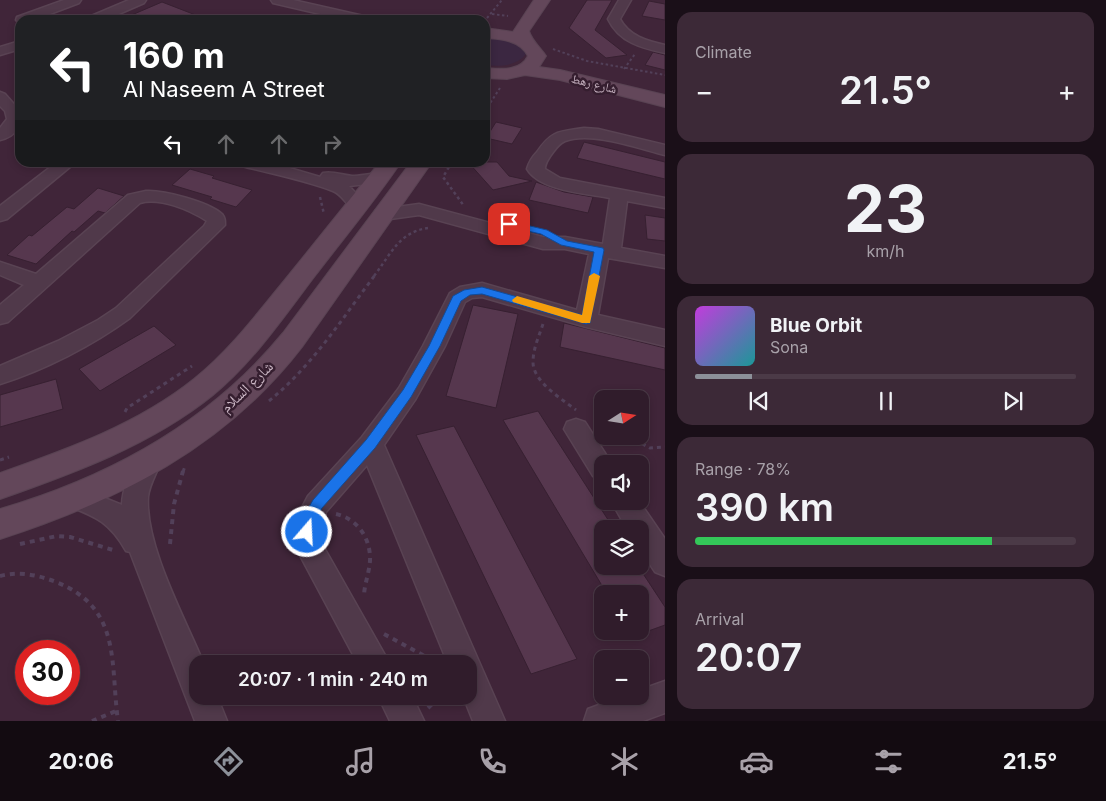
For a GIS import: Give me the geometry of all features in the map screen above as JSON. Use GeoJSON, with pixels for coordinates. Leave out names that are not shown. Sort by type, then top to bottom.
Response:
{"type":"FeatureCollection","features":[{"type":"Feature","properties":{"kind":"street"},"geometry":{"type":"LineString","coordinates":[[35,15],[75,0]]}},
{"type":"Feature","properties":{"kind":"street"},"geometry":{"type":"LineString","coordinates":[[105,15],[137,0]]}},
{"type":"Feature","properties":{"kind":"street"},"geometry":{"type":"LineString","coordinates":[[277,0],[339,15]]}},
{"type":"Feature","properties":{"kind":"street"},"geometry":{"type":"LineString","coordinates":[[324,12],[338,0]]}},
{"type":"Feature","properties":{"kind":"street"},"geometry":{"type":"LineString","coordinates":[[524,42],[521,31],[542,0]]}},
{"type":"Feature","properties":{"kind":"street"},"geometry":{"type":"LineString","coordinates":[[625,0],[614,19],[616,26],[630,38],[665,49]]}},
{"type":"Feature","properties":{"kind":"street"},"geometry":{"type":"LineString","coordinates":[[324,12],[332,15]]}},
{"type":"Feature","properties":{"kind":"street"},"geometry":{"type":"LineString","coordinates":[[490,28],[500,26],[508,16]]}},
{"type":"Feature","properties":{"kind":"street"},"geometry":{"type":"LineString","coordinates":[[490,30],[524,42],[544,52],[530,67],[523,70]]}},
{"type":"Feature","properties":{"kind":"street"},"geometry":{"type":"LineString","coordinates":[[0,50],[15,46]]}},
{"type":"Feature","properties":{"kind":"street","name":"شارع رهط"},"geometry":{"type":"LineString","coordinates":[[544,52],[665,88]]}},
{"type":"Feature","properties":{"kind":"street","name":"شارع رهط"},"geometry":{"type":"LineString","coordinates":[[490,75],[523,70],[560,75],[665,101]]}},
{"type":"Feature","properties":{"kind":"street"},"geometry":{"type":"LineString","coordinates":[[0,97],[7,117],[13,124],[0,135]]}},
{"type":"Feature","properties":{"kind":"street"},"geometry":{"type":"LineString","coordinates":[[665,150],[598,134],[571,134],[552,142],[537,163],[536,168],[545,179],[665,203]]}},
{"type":"Feature","properties":{"kind":"street"},"geometry":{"type":"LineString","coordinates":[[0,215],[62,167]]}},
{"type":"Feature","properties":{"kind":"street"},"geometry":{"type":"LineString","coordinates":[[281,167],[341,188],[370,210],[419,209],[482,222]]}},
{"type":"Feature","properties":{"kind":"street"},"geometry":{"type":"LineString","coordinates":[[310,176],[345,181],[400,171],[415,196],[430,206],[521,232],[543,242],[565,243],[665,262]]}},
{"type":"Feature","properties":{"kind":"street","name":"شارع السلام"},"geometry":{"type":"LineString","coordinates":[[0,486],[98,450],[147,425],[190,398],[226,368],[254,338],[370,210],[400,171]]}},
{"type":"Feature","properties":{"kind":"street"},"geometry":{"type":"LineString","coordinates":[[586,320],[619,194]]}},
{"type":"Feature","properties":{"kind":"street"},"geometry":{"type":"LineString","coordinates":[[0,317],[134,199],[153,196],[204,211],[212,214],[216,219],[216,225],[123,313],[86,337],[0,376]]}},
{"type":"Feature","properties":{"kind":"street","name":"شارع السلام"},"geometry":{"type":"LineString","coordinates":[[0,524],[27,517],[77,498],[121,478],[192,435],[223,411],[264,374],[290,343],[370,210]]}},
{"type":"Feature","properties":{"kind":"street"},"geometry":{"type":"LineString","coordinates":[[0,268],[39,282]]}},
{"type":"Feature","properties":{"kind":"street"},"geometry":{"type":"LineString","coordinates":[[370,655],[309,546],[307,532],[309,519],[318,504],[371,444],[407,394],[434,346],[456,298],[467,292],[482,290],[586,320],[665,338]]}},
{"type":"Feature","properties":{"kind":"street"},"geometry":{"type":"LineString","coordinates":[[582,420],[596,455]]}},
{"type":"Feature","properties":{"kind":"street"},"geometry":{"type":"LineString","coordinates":[[371,444],[460,655]]}},
{"type":"Feature","properties":{"kind":"street"},"geometry":{"type":"LineString","coordinates":[[146,464],[135,495],[134,508],[146,560]]}},
{"type":"Feature","properties":{"kind":"street"},"geometry":{"type":"LineString","coordinates":[[77,498],[108,509],[126,525],[146,560],[189,665]]}},
{"type":"Feature","properties":{"kind":"street"},"geometry":{"type":"LineString","coordinates":[[630,510],[665,563]]}},
{"type":"Feature","properties":{"kind":"street"},"geometry":{"type":"LineString","coordinates":[[477,692],[489,721]]}},
{"type":"Feature","properties":{"kind":"street"},"geometry":{"type":"LineString","coordinates":[[205,705],[211,721]]}},
{"type":"Feature","properties":{"kind":"street"},"geometry":{"type":"LineString","coordinates":[[399,705],[408,721]]}},
{"type":"Feature","properties":{"kind":"street"},"geometry":{"type":"LineString","coordinates":[[600,721],[649,708]]}},
{"type":"Feature","properties":{"kind":"path"},"geometry":{"type":"LineString","coordinates":[[490,19],[502,0]]}},
{"type":"Feature","properties":{"kind":"path"},"geometry":{"type":"LineString","coordinates":[[492,14],[508,16]]}},
{"type":"Feature","properties":{"kind":"path"},"geometry":{"type":"LineString","coordinates":[[544,52],[665,76]]}},
{"type":"Feature","properties":{"kind":"path"},"geometry":{"type":"LineString","coordinates":[[449,167],[443,177],[464,205]]}},
{"type":"Feature","properties":{"kind":"path"},"geometry":{"type":"LineString","coordinates":[[310,176],[305,181],[314,187],[323,204],[324,214],[318,221]]}},
{"type":"Feature","properties":{"kind":"path"},"geometry":{"type":"LineString","coordinates":[[548,310],[536,344],[532,367],[537,376],[582,420],[594,422]]}},
{"type":"Feature","properties":{"kind":"path"},"geometry":{"type":"LineString","coordinates":[[124,414],[127,408],[167,384],[196,363]]}},
{"type":"Feature","properties":{"kind":"path"},"geometry":{"type":"LineString","coordinates":[[644,445],[650,448],[665,447]]}},
{"type":"Feature","properties":{"kind":"path"},"geometry":{"type":"LineString","coordinates":[[0,460],[10,457]]}},
{"type":"Feature","properties":{"kind":"path"},"geometry":{"type":"LineString","coordinates":[[309,519],[330,513],[345,515],[357,523],[366,538],[370,560],[363,585],[364,600]]}},
{"type":"Feature","properties":{"kind":"path"},"geometry":{"type":"LineString","coordinates":[[18,544],[57,536],[70,537],[146,560]]}},
{"type":"Feature","properties":{"kind":"path"},"geometry":{"type":"LineString","coordinates":[[0,576],[36,574],[67,586],[86,598],[101,617],[110,646],[118,721]]}},
{"type":"Feature","properties":{"kind":"path"},"geometry":{"type":"LineString","coordinates":[[376,629],[423,655]]}},
{"type":"Feature","properties":{"kind":"path"},"geometry":{"type":"LineString","coordinates":[[92,721],[116,711]]}},
{"type":"Feature","properties":{"kind":"shaded area"},"geometry":{"type":"Polygon","coordinates":[[[490,34],[496,34],[526,49],[526,54],[518,61],[490,65],[490,34]]]}},
{"type":"Feature","properties":{"kind":"building"},"geometry":{"type":"Polygon","coordinates":[[[587,0],[612,0],[595,30],[627,55],[606,58],[569,28],[587,0]]]}},
{"type":"Feature","properties":{"kind":"building"},"geometry":{"type":"Polygon","coordinates":[[[649,1],[665,4],[665,20],[642,16],[649,1]]]}},
{"type":"Feature","properties":{"kind":"building"},"geometry":{"type":"Polygon","coordinates":[[[162,2],[196,15],[132,15],[162,2]]]}},
{"type":"Feature","properties":{"kind":"building"},"geometry":{"type":"Polygon","coordinates":[[[653,52],[665,55],[665,70],[645,65],[653,52]]]}},
{"type":"Feature","properties":{"kind":"building"},"geometry":{"type":"Polygon","coordinates":[[[496,122],[522,128],[512,144],[490,139],[490,132],[496,122]]]}},
{"type":"Feature","properties":{"kind":"building"},"geometry":{"type":"Polygon","coordinates":[[[584,142],[665,162],[665,179],[577,158],[584,142]]]}},
{"type":"Feature","properties":{"kind":"building"},"geometry":{"type":"Polygon","coordinates":[[[490,162],[497,162],[509,176],[532,181],[493,190],[472,167],[490,167],[490,162]]]}},
{"type":"Feature","properties":{"kind":"building"},"geometry":{"type":"Polygon","coordinates":[[[190,169],[252,190],[236,207],[210,199],[212,197],[172,185],[190,169]]]}},
{"type":"Feature","properties":{"kind":"building"},"geometry":{"type":"Polygon","coordinates":[[[536,182],[564,192],[593,197],[588,213],[529,200],[536,182]]]}},
{"type":"Feature","properties":{"kind":"building"},"geometry":{"type":"Polygon","coordinates":[[[98,188],[124,196],[105,213],[98,211],[74,232],[72,231],[36,264],[7,255],[29,235],[32,236],[67,207],[74,209],[98,188]]]}},
{"type":"Feature","properties":{"kind":"building"},"geometry":{"type":"Polygon","coordinates":[[[645,215],[665,218],[665,241],[647,239],[645,215]]]}},
{"type":"Feature","properties":{"kind":"building"},"geometry":{"type":"Polygon","coordinates":[[[473,305],[518,314],[496,408],[446,396],[473,305]]]}},
{"type":"Feature","properties":{"kind":"building"},"geometry":{"type":"Polygon","coordinates":[[[564,323],[665,348],[665,370],[560,347],[564,323]]]}},
{"type":"Feature","properties":{"kind":"building"},"geometry":{"type":"Polygon","coordinates":[[[154,326],[176,345],[100,391],[79,369],[154,326]]]}},
{"type":"Feature","properties":{"kind":"building"},"geometry":{"type":"Polygon","coordinates":[[[56,379],[63,409],[0,427],[0,395],[56,379]]]}},
{"type":"Feature","properties":{"kind":"building"},"geometry":{"type":"Polygon","coordinates":[[[538,411],[594,498],[594,510],[602,510],[608,520],[594,520],[594,572],[503,420],[538,411]]]}},
{"type":"Feature","properties":{"kind":"building"},"geometry":{"type":"Polygon","coordinates":[[[454,426],[577,659],[531,674],[416,435],[454,426]]]}},
{"type":"Feature","properties":{"kind":"building"},"geometry":{"type":"Polygon","coordinates":[[[596,575],[644,575],[665,607],[665,625],[649,631],[649,585],[602,585],[596,575]]]}},
{"type":"Feature","properties":{"kind":"slow traffic"},"geometry":{"type":"LineString","coordinates":[[517,300],[586,320],[594,276]]}},
{"type":"Feature","properties":{"kind":"route"},"geometry":{"type":"LineString","coordinates":[[307,532],[309,519],[318,504],[371,444],[407,394],[434,346],[456,298],[467,292],[482,290],[586,320],[600,250],[565,243],[544,232],[509,224]]}}]}
